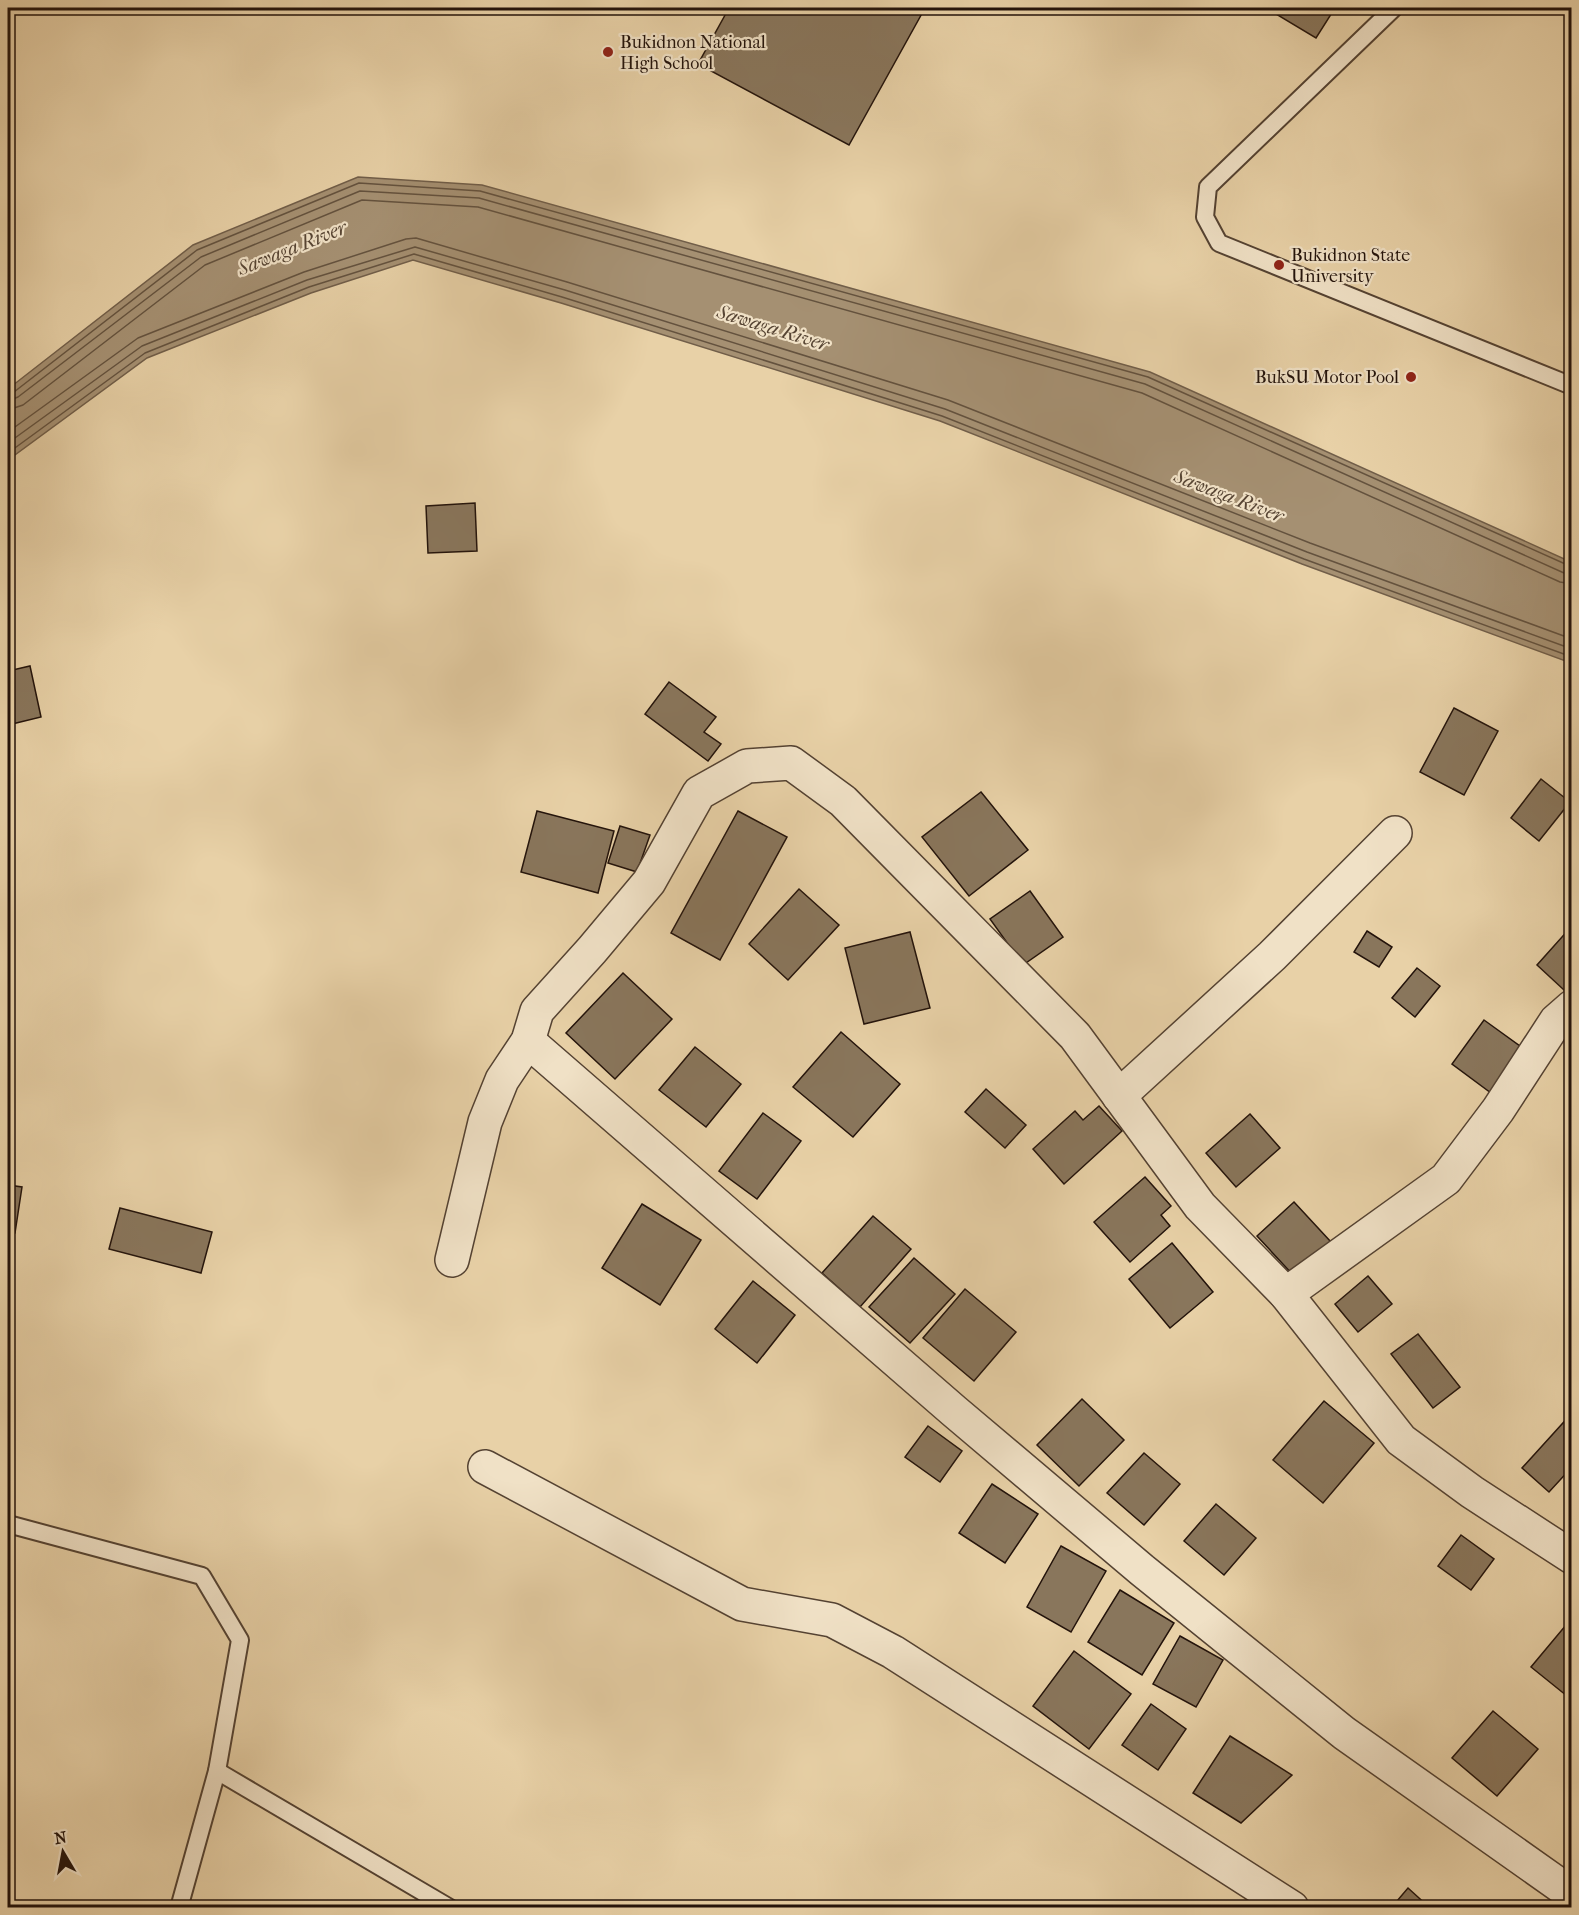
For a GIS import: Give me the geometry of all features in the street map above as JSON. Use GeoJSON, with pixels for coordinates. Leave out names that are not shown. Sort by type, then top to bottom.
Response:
{"type":"FeatureCollection","features":[{"type":"Feature","properties":{"kind":"street"},"geometry":{"type":"LineString","coordinates":[[452,1260],[484,1122],[502,1080],[528,1041],[537,1011],[649,882],[699,793],[747,766],[791,763],[843,801],[1066,1028],[1200,1206],[1286,1294],[1401,1440],[1472,1492],[1572,1557]]}},
{"type":"Feature","properties":{"kind":"street"},"geometry":{"type":"LineString","coordinates":[[1119,1096],[1272,956],[1395,833]]}},
{"type":"Feature","properties":{"kind":"street"},"geometry":{"type":"LineString","coordinates":[[1286,1294],[1446,1179],[1498,1110],[1556,1021],[1572,1007]]}},
{"type":"Feature","properties":{"kind":"street"},"geometry":{"type":"LineString","coordinates":[[528,1041],[963,1418],[1151,1577],[1344,1732],[1572,1894]]}},
{"type":"Feature","properties":{"kind":"street"},"geometry":{"type":"LineString","coordinates":[[485,1467],[742,1604],[832,1620],[893,1652],[1292,1908]]}},
{"type":"Feature","properties":{"kind":"lane"},"geometry":{"type":"LineString","coordinates":[[1394,8],[1208,187],[1205,217],[1219,243],[1572,386]]}},
{"type":"Feature","properties":{"kind":"lane"},"geometry":{"type":"LineString","coordinates":[[8,1524],[202,1576],[240,1640],[217,1771],[179,1908]]}},
{"type":"Feature","properties":{"kind":"lane"},"geometry":{"type":"LineString","coordinates":[[217,1771],[450,1908]]}},
{"type":"Feature","properties":{"kind":"water","name":"Sawaga River"},"geometry":{"type":"Polygon","coordinates":[[[358,177],[482,185],[1150,372],[1571,562],[1571,663],[1302,564],[940,421],[561,303],[413,260],[311,293],[147,358],[8,460],[8,389],[193,245],[358,177]]]}},
{"type":"Feature","properties":{"kind":"building"},"geometry":{"type":"Polygon","coordinates":[[[729,8],[925,8],[849,145],[698,64],[729,8]]]}},
{"type":"Feature","properties":{"kind":"building"},"geometry":{"type":"Polygon","coordinates":[[[1266,8],[1335,8],[1316,38],[1266,8]]]}},
{"type":"Feature","properties":{"kind":"building"},"geometry":{"type":"Polygon","coordinates":[[[475,503],[477,551],[428,553],[426,506],[475,503]]]}},
{"type":"Feature","properties":{"kind":"building"},"geometry":{"type":"Polygon","coordinates":[[[30,666],[41,717],[8,725],[8,671],[30,666]]]}},
{"type":"Feature","properties":{"kind":"building"},"geometry":{"type":"Polygon","coordinates":[[[669,682],[716,717],[704,732],[721,744],[708,761],[645,714],[669,682]]]}},
{"type":"Feature","properties":{"kind":"building"},"geometry":{"type":"Polygon","coordinates":[[[1454,708],[1498,731],[1464,795],[1420,772],[1454,708]]]}},
{"type":"Feature","properties":{"kind":"building"},"geometry":{"type":"Polygon","coordinates":[[[1541,779],[1570,802],[1539,841],[1511,818],[1541,779]]]}},
{"type":"Feature","properties":{"kind":"building"},"geometry":{"type":"Polygon","coordinates":[[[981,792],[1028,850],[969,896],[922,837],[981,792]]]}},
{"type":"Feature","properties":{"kind":"building"},"geometry":{"type":"Polygon","coordinates":[[[537,811],[614,831],[598,893],[521,872],[537,811]]]}},
{"type":"Feature","properties":{"kind":"building"},"geometry":{"type":"Polygon","coordinates":[[[738,811],[787,837],[720,960],[671,933],[738,811]]]}},
{"type":"Feature","properties":{"kind":"building"},"geometry":{"type":"Polygon","coordinates":[[[620,826],[650,835],[637,872],[608,863],[620,826]]]}},
{"type":"Feature","properties":{"kind":"building"},"geometry":{"type":"Polygon","coordinates":[[[799,889],[839,925],[788,980],[749,944],[799,889]]]}},
{"type":"Feature","properties":{"kind":"building"},"geometry":{"type":"Polygon","coordinates":[[[1030,891],[1063,937],[1023,965],[990,919],[1030,891]]]}},
{"type":"Feature","properties":{"kind":"building"},"geometry":{"type":"Polygon","coordinates":[[[1570,928],[1572,930],[1572,981],[1564,990],[1537,965],[1570,928]]]}},
{"type":"Feature","properties":{"kind":"building"},"geometry":{"type":"Polygon","coordinates":[[[1367,931],[1392,947],[1379,967],[1354,952],[1367,931]]]}},
{"type":"Feature","properties":{"kind":"building"},"geometry":{"type":"Polygon","coordinates":[[[910,932],[930,1008],[864,1024],[845,948],[910,932]]]}},
{"type":"Feature","properties":{"kind":"building"},"geometry":{"type":"Polygon","coordinates":[[[1417,968],[1440,986],[1415,1017],[1392,998],[1417,968]]]}},
{"type":"Feature","properties":{"kind":"building"},"geometry":{"type":"Polygon","coordinates":[[[623,973],[672,1019],[615,1079],[566,1033],[623,973]]]}},
{"type":"Feature","properties":{"kind":"building"},"geometry":{"type":"Polygon","coordinates":[[[1484,1020],[1524,1049],[1491,1093],[1452,1064],[1484,1020]]]}},
{"type":"Feature","properties":{"kind":"building"},"geometry":{"type":"Polygon","coordinates":[[[841,1032],[900,1084],[853,1137],[793,1087],[841,1032]]]}},
{"type":"Feature","properties":{"kind":"building"},"geometry":{"type":"Polygon","coordinates":[[[695,1047],[741,1084],[706,1127],[659,1090],[695,1047]]]}},
{"type":"Feature","properties":{"kind":"building"},"geometry":{"type":"Polygon","coordinates":[[[986,1089],[1026,1125],[1005,1148],[965,1112],[986,1089]]]}},
{"type":"Feature","properties":{"kind":"building"},"geometry":{"type":"Polygon","coordinates":[[[1099,1106],[1122,1131],[1064,1184],[1033,1149],[1075,1111],[1083,1120],[1099,1106]]]}},
{"type":"Feature","properties":{"kind":"building"},"geometry":{"type":"Polygon","coordinates":[[[763,1113],[801,1141],[757,1199],[719,1171],[763,1113]]]}},
{"type":"Feature","properties":{"kind":"building"},"geometry":{"type":"Polygon","coordinates":[[[1250,1114],[1280,1148],[1236,1187],[1206,1153],[1250,1114]]]}},
{"type":"Feature","properties":{"kind":"building"},"geometry":{"type":"Polygon","coordinates":[[[1145,1177],[1171,1206],[1161,1215],[1170,1226],[1130,1262],[1094,1222],[1145,1177]]]}},
{"type":"Feature","properties":{"kind":"building"},"geometry":{"type":"Polygon","coordinates":[[[8,1185],[22,1187],[15,1233],[8,1232],[8,1185]]]}},
{"type":"Feature","properties":{"kind":"building"},"geometry":{"type":"Polygon","coordinates":[[[1294,1202],[1331,1242],[1294,1276],[1257,1236],[1294,1202]]]}},
{"type":"Feature","properties":{"kind":"building"},"geometry":{"type":"Polygon","coordinates":[[[642,1204],[701,1240],[660,1305],[602,1268],[642,1204]]]}},
{"type":"Feature","properties":{"kind":"building"},"geometry":{"type":"Polygon","coordinates":[[[120,1208],[212,1232],[201,1273],[109,1249],[120,1208]]]}},
{"type":"Feature","properties":{"kind":"building"},"geometry":{"type":"Polygon","coordinates":[[[873,1216],[911,1249],[860,1307],[822,1273],[873,1216]]]}},
{"type":"Feature","properties":{"kind":"building"},"geometry":{"type":"Polygon","coordinates":[[[1172,1243],[1213,1292],[1170,1328],[1129,1279],[1172,1243]]]}},
{"type":"Feature","properties":{"kind":"building"},"geometry":{"type":"Polygon","coordinates":[[[914,1258],[955,1294],[910,1343],[869,1307],[914,1258]]]}},
{"type":"Feature","properties":{"kind":"building"},"geometry":{"type":"Polygon","coordinates":[[[1368,1276],[1392,1304],[1358,1332],[1335,1304],[1368,1276]]]}},
{"type":"Feature","properties":{"kind":"building"},"geometry":{"type":"Polygon","coordinates":[[[753,1281],[795,1315],[757,1363],[715,1329],[753,1281]]]}},
{"type":"Feature","properties":{"kind":"building"},"geometry":{"type":"Polygon","coordinates":[[[965,1289],[1016,1332],[974,1381],[923,1338],[965,1289]]]}},
{"type":"Feature","properties":{"kind":"building"},"geometry":{"type":"Polygon","coordinates":[[[1418,1334],[1460,1387],[1433,1408],[1391,1354],[1418,1334]]]}},
{"type":"Feature","properties":{"kind":"building"},"geometry":{"type":"Polygon","coordinates":[[[1082,1399],[1124,1440],[1079,1486],[1037,1445],[1082,1399]]]}},
{"type":"Feature","properties":{"kind":"building"},"geometry":{"type":"Polygon","coordinates":[[[1324,1401],[1374,1443],[1323,1503],[1273,1460],[1324,1401]]]}},
{"type":"Feature","properties":{"kind":"building"},"geometry":{"type":"Polygon","coordinates":[[[1572,1413],[1572,1467],[1549,1492],[1522,1468],[1572,1413]]]}},
{"type":"Feature","properties":{"kind":"building"},"geometry":{"type":"Polygon","coordinates":[[[928,1426],[962,1451],[940,1482],[905,1457],[928,1426]]]}},
{"type":"Feature","properties":{"kind":"building"},"geometry":{"type":"Polygon","coordinates":[[[1144,1453],[1180,1484],[1144,1525],[1107,1493],[1144,1453]]]}},
{"type":"Feature","properties":{"kind":"building"},"geometry":{"type":"Polygon","coordinates":[[[992,1484],[1038,1514],[1005,1563],[959,1533],[992,1484]]]}},
{"type":"Feature","properties":{"kind":"building"},"geometry":{"type":"Polygon","coordinates":[[[1216,1504],[1256,1538],[1224,1575],[1184,1541],[1216,1504]]]}},
{"type":"Feature","properties":{"kind":"building"},"geometry":{"type":"Polygon","coordinates":[[[1461,1535],[1494,1559],[1471,1590],[1438,1566],[1461,1535]]]}},
{"type":"Feature","properties":{"kind":"building"},"geometry":{"type":"Polygon","coordinates":[[[1061,1546],[1106,1571],[1071,1632],[1027,1607],[1061,1546]]]}},
{"type":"Feature","properties":{"kind":"building"},"geometry":{"type":"Polygon","coordinates":[[[1120,1590],[1174,1623],[1142,1675],[1088,1642],[1120,1590]]]}},
{"type":"Feature","properties":{"kind":"building"},"geometry":{"type":"Polygon","coordinates":[[[1572,1620],[1572,1700],[1531,1667],[1572,1620]]]}},
{"type":"Feature","properties":{"kind":"building"},"geometry":{"type":"Polygon","coordinates":[[[1180,1636],[1223,1660],[1196,1707],[1153,1684],[1180,1636]]]}},
{"type":"Feature","properties":{"kind":"building"},"geometry":{"type":"Polygon","coordinates":[[[1074,1651],[1131,1694],[1089,1749],[1033,1706],[1074,1651]]]}},
{"type":"Feature","properties":{"kind":"building"},"geometry":{"type":"Polygon","coordinates":[[[1151,1704],[1186,1729],[1158,1770],[1122,1745],[1151,1704]]]}},
{"type":"Feature","properties":{"kind":"building"},"geometry":{"type":"Polygon","coordinates":[[[1493,1711],[1538,1749],[1497,1796],[1452,1758],[1493,1711]]]}},
{"type":"Feature","properties":{"kind":"building"},"geometry":{"type":"Polygon","coordinates":[[[1230,1736],[1292,1775],[1241,1823],[1193,1793],[1230,1736]]]}},
{"type":"Feature","properties":{"kind":"building"},"geometry":{"type":"Polygon","coordinates":[[[1408,1888],[1430,1908],[1391,1908],[1408,1888]]]}},
{"type":"Feature","properties":{"kind":"place","name":"Bukidnon National High School"},"geometry":{"type":"Point","coordinates":[608,52]}},
{"type":"Feature","properties":{"kind":"place","name":"Bukidnon State University"},"geometry":{"type":"Point","coordinates":[1279,265]}},
{"type":"Feature","properties":{"kind":"place","name":"BukSU Motor Pool"},"geometry":{"type":"Point","coordinates":[1411,377]}}]}
